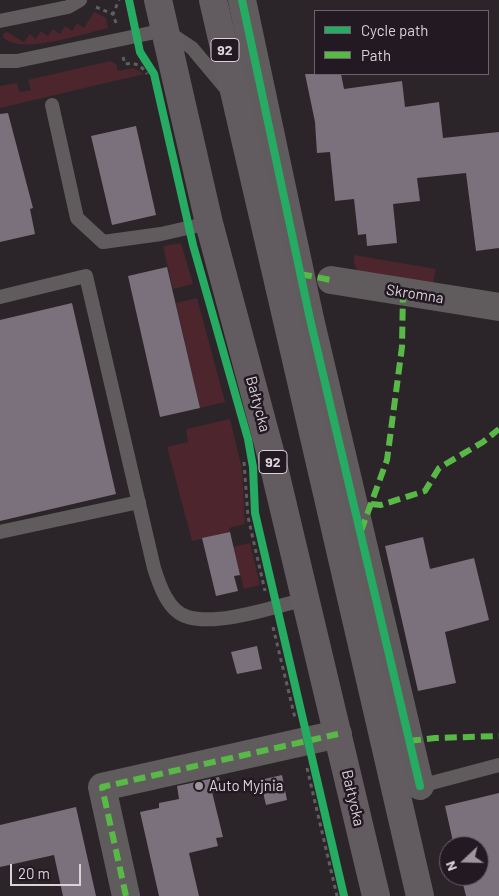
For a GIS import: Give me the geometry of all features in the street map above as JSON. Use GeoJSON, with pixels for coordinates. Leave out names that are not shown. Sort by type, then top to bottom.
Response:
{"type":"FeatureCollection","features":[{"type":"Feature","properties":{"kind":"main road","name":"Bałtycka"},"geometry":{"type":"LineString","coordinates":[[158,0],[208,223],[256,396],[376,896]]}},
{"type":"Feature","properties":{"kind":"main road","name":"92"},"geometry":{"type":"LineString","coordinates":[[213,0],[420,896]]}},
{"type":"Feature","properties":{"kind":"street"},"geometry":{"type":"LineString","coordinates":[[242,0],[313,329],[420,786]]}},
{"type":"Feature","properties":{"kind":"street","name":"Skromna"},"geometry":{"type":"LineString","coordinates":[[332,280],[499,307]]}},
{"type":"Feature","properties":{"kind":"street"},"geometry":{"type":"LineString","coordinates":[[126,896],[102,787],[304,745],[338,734]]}},
{"type":"Feature","properties":{"kind":"lane"},"geometry":{"type":"LineString","coordinates":[[0,14],[57,0]]}},
{"type":"Feature","properties":{"kind":"lane"},"geometry":{"type":"LineString","coordinates":[[0,21],[68,7],[80,0]]}},
{"type":"Feature","properties":{"kind":"lane"},"geometry":{"type":"LineString","coordinates":[[0,61],[17,61],[165,30],[192,48],[236,101]]}},
{"type":"Feature","properties":{"kind":"lane"},"geometry":{"type":"LineString","coordinates":[[52,105],[77,218],[103,242],[161,234],[208,223]]}},
{"type":"Feature","properties":{"kind":"lane"},"geometry":{"type":"LineString","coordinates":[[0,297],[86,276],[161,590],[170,604],[186,617],[224,618],[271,601],[306,599]]}},
{"type":"Feature","properties":{"kind":"lane"},"geometry":{"type":"LineString","coordinates":[[0,532],[139,502]]}},
{"type":"Feature","properties":{"kind":"lane"},"geometry":{"type":"LineString","coordinates":[[420,786],[499,766]]}},
{"type":"Feature","properties":{"kind":"path"},"geometry":{"type":"LineString","coordinates":[[116,26],[113,14],[119,0]]}},
{"type":"Feature","properties":{"kind":"path"},"geometry":{"type":"LineString","coordinates":[[136,35],[142,59],[152,76]]}},
{"type":"Feature","properties":{"kind":"path"},"geometry":{"type":"LineString","coordinates":[[122,52],[125,64],[133,63],[139,65],[152,76]]}},
{"type":"Feature","properties":{"kind":"path"},"geometry":{"type":"LineString","coordinates":[[247,455],[254,514],[271,601],[337,896]]}},
{"type":"Feature","properties":{"kind":"path"},"geometry":{"type":"LineString","coordinates":[[247,455],[248,517],[271,601]]}},
{"type":"Feature","properties":{"kind":"path"},"geometry":{"type":"LineString","coordinates":[[272,621],[344,896]]}},
{"type":"Feature","properties":{"kind":"shaded area"},"geometry":{"type":"Polygon","coordinates":[[[94,12],[106,18],[108,28],[37,44],[11,42],[3,37],[3,34],[7,32],[24,42],[30,34],[36,39],[41,31],[48,36],[53,29],[60,34],[65,26],[72,31],[77,23],[84,28],[94,12]]]}},
{"type":"Feature","properties":{"kind":"shaded area"},"geometry":{"type":"Polygon","coordinates":[[[110,61],[116,64],[118,71],[134,68],[144,74],[0,108],[0,86],[17,83],[19,92],[31,90],[28,80],[110,61]]]}},
{"type":"Feature","properties":{"kind":"shaded area"},"geometry":{"type":"Polygon","coordinates":[[[181,243],[193,284],[173,289],[163,246],[181,243]]]}},
{"type":"Feature","properties":{"kind":"shaded area"},"geometry":{"type":"Polygon","coordinates":[[[354,255],[436,269],[432,287],[358,272],[354,263],[354,255]]]}},
{"type":"Feature","properties":{"kind":"shaded area"},"geometry":{"type":"Polygon","coordinates":[[[197,298],[225,402],[200,408],[176,303],[197,298]]]}},
{"type":"Feature","properties":{"kind":"shaded area"},"geometry":{"type":"Polygon","coordinates":[[[230,419],[242,469],[245,524],[229,528],[230,532],[192,541],[167,447],[188,442],[186,429],[230,419]]]}},
{"type":"Feature","properties":{"kind":"shaded area"},"geometry":{"type":"Polygon","coordinates":[[[250,543],[260,585],[244,589],[233,547],[250,543]]]}},
{"type":"Feature","properties":{"kind":"building"},"geometry":{"type":"Polygon","coordinates":[[[305,74],[341,75],[344,89],[402,81],[405,107],[439,102],[443,138],[499,132],[499,248],[476,251],[466,173],[417,178],[420,201],[393,204],[397,243],[367,246],[366,234],[358,235],[354,199],[335,201],[330,152],[317,153],[315,122],[305,74]]]}},
{"type":"Feature","properties":{"kind":"building"},"geometry":{"type":"Polygon","coordinates":[[[8,113],[33,208],[30,209],[35,234],[0,242],[0,114],[8,113]]]}},
{"type":"Feature","properties":{"kind":"building"},"geometry":{"type":"Polygon","coordinates":[[[136,126],[156,215],[112,225],[91,136],[136,126]]]}},
{"type":"Feature","properties":{"kind":"building"},"geometry":{"type":"Polygon","coordinates":[[[167,267],[200,408],[160,417],[128,276],[167,267]]]}},
{"type":"Feature","properties":{"kind":"building"},"geometry":{"type":"Polygon","coordinates":[[[72,303],[116,494],[0,521],[0,320],[72,303]]]}},
{"type":"Feature","properties":{"kind":"building"},"geometry":{"type":"Polygon","coordinates":[[[230,532],[240,575],[234,576],[238,591],[216,596],[202,538],[230,532]]]}},
{"type":"Feature","properties":{"kind":"building"},"geometry":{"type":"Polygon","coordinates":[[[423,537],[430,569],[474,558],[489,620],[445,632],[456,683],[418,691],[385,546],[423,537]]]}},
{"type":"Feature","properties":{"kind":"building"},"geometry":{"type":"Polygon","coordinates":[[[257,646],[262,669],[237,674],[231,652],[257,646]]]}},
{"type":"Feature","properties":{"kind":"building"},"geometry":{"type":"Polygon","coordinates":[[[282,775],[287,800],[266,805],[260,780],[282,775]]]}},
{"type":"Feature","properties":{"kind":"building"},"geometry":{"type":"Polygon","coordinates":[[[219,777],[222,790],[212,792],[223,837],[216,838],[218,846],[189,853],[199,896],[159,896],[140,812],[159,808],[159,803],[179,799],[177,786],[219,777]]]}},
{"type":"Feature","properties":{"kind":"building"},"geometry":{"type":"Polygon","coordinates":[[[499,793],[499,896],[466,896],[464,886],[489,886],[489,836],[452,836],[445,806],[499,793]]]}},
{"type":"Feature","properties":{"kind":"building"},"geometry":{"type":"Polygon","coordinates":[[[76,807],[96,896],[63,896],[54,855],[0,867],[0,825],[76,807]]]}},
{"type":"Feature","properties":{"kind":"marked path"},"geometry":{"type":"LineString","coordinates":[[300,274],[331,280]]}},
{"type":"Feature","properties":{"kind":"marked path"},"geometry":{"type":"LineString","coordinates":[[361,531],[387,460],[402,347],[403,291]]}},
{"type":"Feature","properties":{"kind":"marked path"},"geometry":{"type":"LineString","coordinates":[[371,504],[381,505],[425,491],[439,468],[483,442],[499,429]]}},
{"type":"Feature","properties":{"kind":"marked path"},"geometry":{"type":"LineString","coordinates":[[126,896],[102,787],[338,734]]}},
{"type":"Feature","properties":{"kind":"marked path"},"geometry":{"type":"LineString","coordinates":[[409,741],[435,738],[499,736]]}},
{"type":"Feature","properties":{"kind":"cycle path"},"geometry":{"type":"LineString","coordinates":[[129,0],[140,52],[154,74],[193,245],[248,439],[253,467],[255,513],[344,896]]}},
{"type":"Feature","properties":{"kind":"cycle path"},"geometry":{"type":"LineString","coordinates":[[242,0],[310,319],[420,786]]}},
{"type":"Feature","properties":{"kind":"place","name":"Auto Myjnia"},"geometry":{"type":"Point","coordinates":[199,786]}}]}
